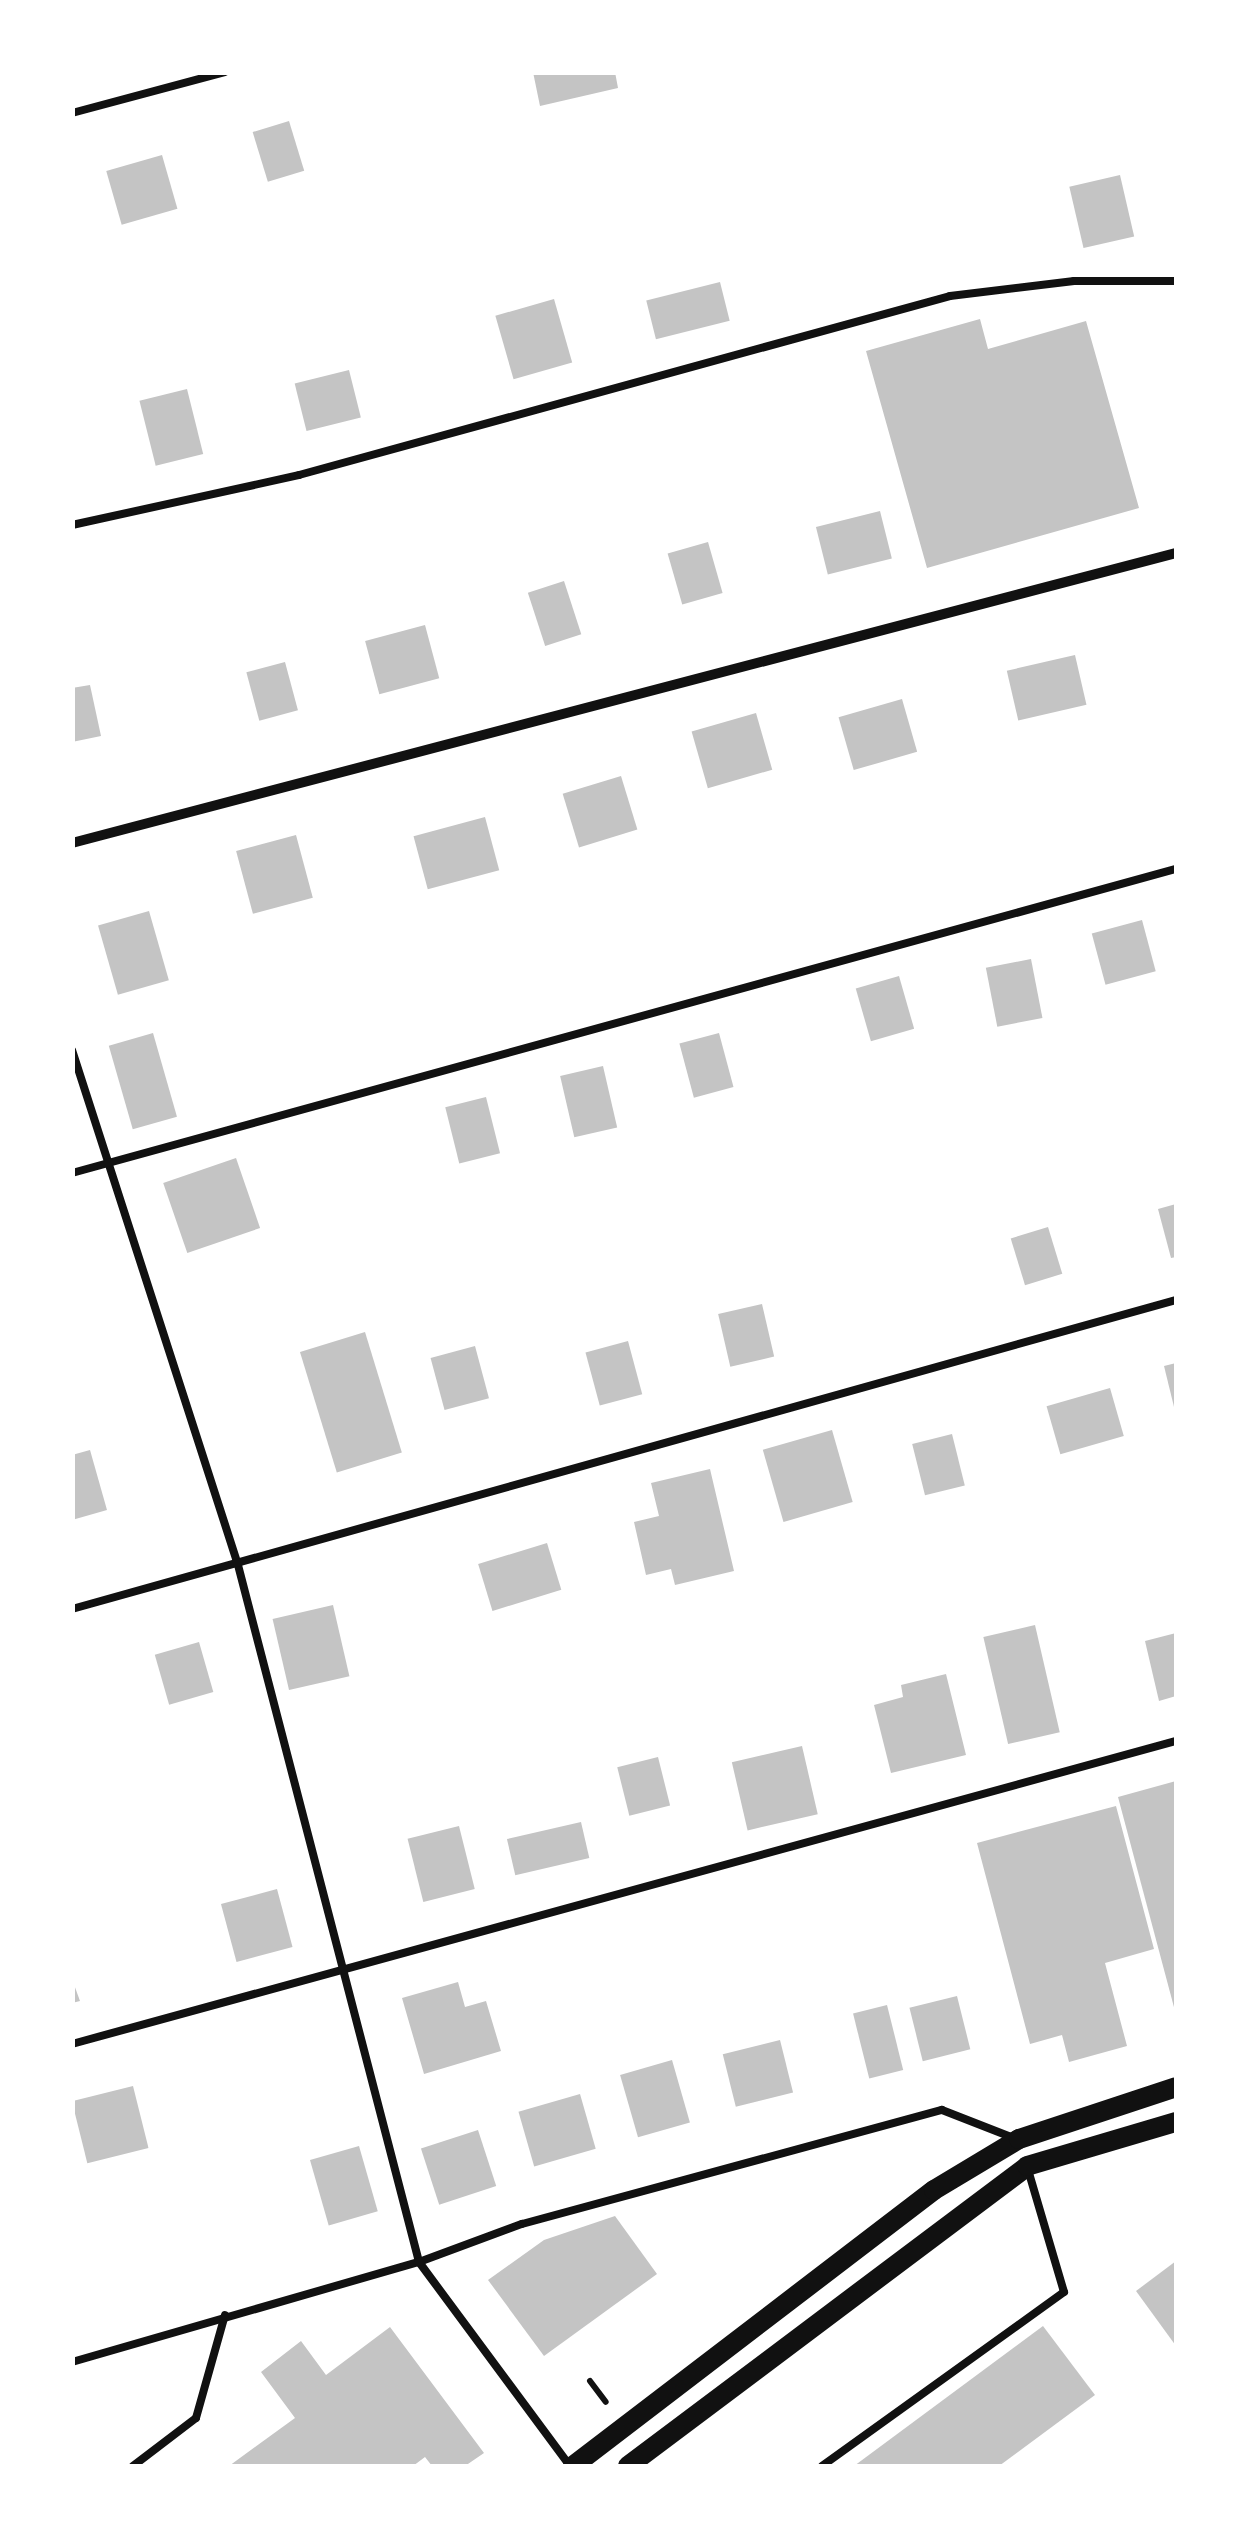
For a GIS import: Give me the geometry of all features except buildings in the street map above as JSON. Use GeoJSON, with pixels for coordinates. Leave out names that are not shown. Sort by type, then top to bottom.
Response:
{"type":"FeatureCollection","features":[{"type":"Feature","properties":{"kind":"main road"},"geometry":{"type":"LineString","coordinates":[[571,2466],[934,2190],[1019,2139],[1176,2087]]}},
{"type":"Feature","properties":{"kind":"main road"},"geometry":{"type":"LineString","coordinates":[[628,2466],[1026,2166],[1176,2122]]}},
{"type":"Feature","properties":{"kind":"street"},"geometry":{"type":"LineString","coordinates":[[72,844],[1176,553]]}},
{"type":"Feature","properties":{"kind":"lane"},"geometry":{"type":"LineString","coordinates":[[72,113],[225,72]]}},
{"type":"Feature","properties":{"kind":"lane"},"geometry":{"type":"LineString","coordinates":[[72,524],[299,475],[950,296],[1074,281],[1176,282]]}},
{"type":"Feature","properties":{"kind":"lane"},"geometry":{"type":"LineString","coordinates":[[72,1174],[1176,869]]}},
{"type":"Feature","properties":{"kind":"lane"},"geometry":{"type":"LineString","coordinates":[[72,1050],[238,1566],[419,2262],[571,2466]]}},
{"type":"Feature","properties":{"kind":"lane"},"geometry":{"type":"LineString","coordinates":[[72,1610],[1176,1300]]}},
{"type":"Feature","properties":{"kind":"lane"},"geometry":{"type":"LineString","coordinates":[[72,2044],[1176,1741]]}},
{"type":"Feature","properties":{"kind":"lane"},"geometry":{"type":"LineString","coordinates":[[72,2362],[419,2262],[522,2224],[942,2110],[1019,2139]]}},
{"type":"Feature","properties":{"kind":"lane"},"geometry":{"type":"LineString","coordinates":[[822,2466],[1064,2292],[1026,2166]]}},
{"type":"Feature","properties":{"kind":"lane"},"geometry":{"type":"LineString","coordinates":[[133,2466],[196,2418],[225,2315]]}}]}
